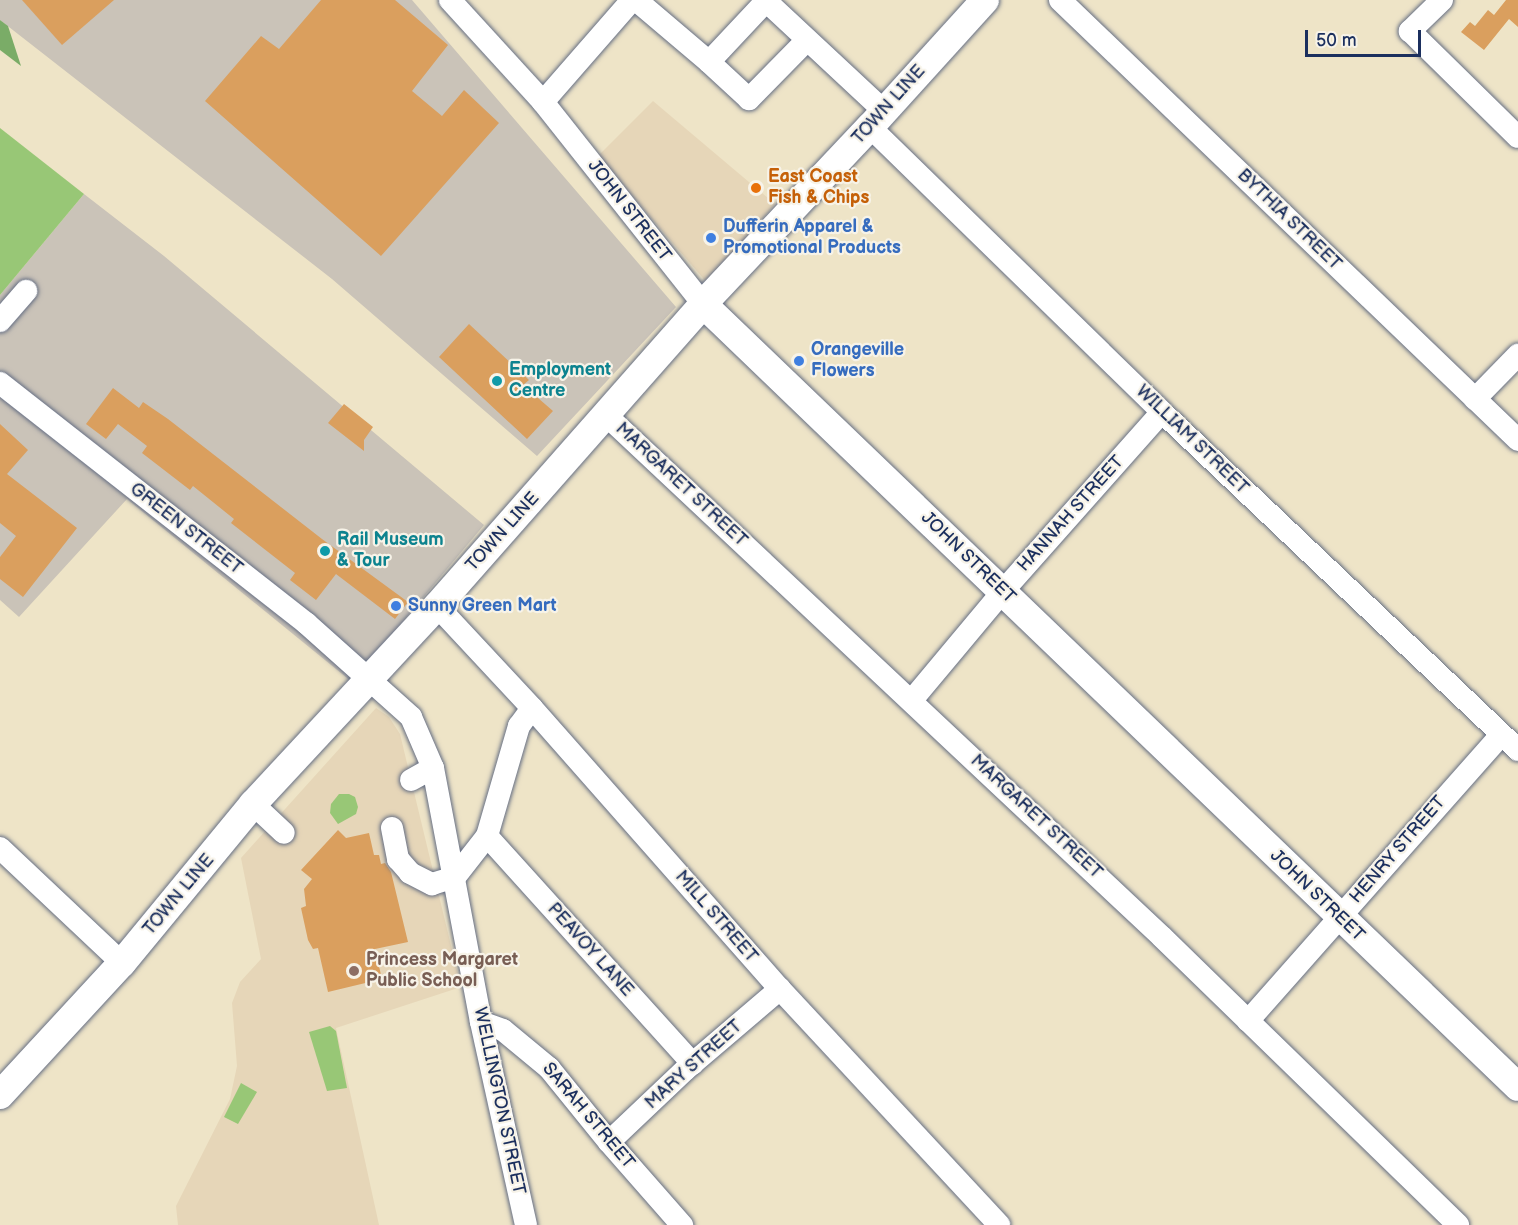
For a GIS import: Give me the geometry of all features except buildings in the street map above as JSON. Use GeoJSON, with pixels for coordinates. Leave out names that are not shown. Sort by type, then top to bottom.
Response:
{"type":"FeatureCollection","features":[{"type":"Feature","properties":{"kind":"main road","name":"TOWN LINE"},"geometry":{"type":"LineString","coordinates":[[0,1095],[122,963],[253,804],[437,606],[607,416],[703,304],[877,119],[984,0]]}},
{"type":"Feature","properties":{"kind":"main road","name":"JOHN STREET"},"geometry":{"type":"LineString","coordinates":[[703,304],[1518,1087]]}},
{"type":"Feature","properties":{"kind":"street","name":"JOHN STREET"},"geometry":{"type":"LineString","coordinates":[[450,0],[543,102],[703,304]]}},
{"type":"Feature","properties":{"kind":"street"},"geometry":{"type":"LineString","coordinates":[[543,102],[634,0],[709,62],[749,99],[807,40]]}},
{"type":"Feature","properties":{"kind":"street","name":"BYTHIA STREET"},"geometry":{"type":"LineString","coordinates":[[1060,0],[1518,440]]}},
{"type":"Feature","properties":{"kind":"street"},"geometry":{"type":"LineString","coordinates":[[1442,0],[1410,32],[1518,137]]}},
{"type":"Feature","properties":{"kind":"street","name":"WILLIAM STREET"},"geometry":{"type":"LineString","coordinates":[[709,62],[766,1],[807,40],[877,119],[1162,412],[1518,750]]}},
{"type":"Feature","properties":{"kind":"street"},"geometry":{"type":"LineString","coordinates":[[0,321],[26,291]]}},
{"type":"Feature","properties":{"kind":"street"},"geometry":{"type":"LineString","coordinates":[[1475,399],[1518,355]]}},
{"type":"Feature","properties":{"kind":"street","name":"GREEN STREET"},"geometry":{"type":"LineString","coordinates":[[0,383],[306,623],[370,678]]}},
{"type":"Feature","properties":{"kind":"street","name":"HANNAH STREET"},"geometry":{"type":"LineString","coordinates":[[912,700],[1003,591],[1162,412]]}},
{"type":"Feature","properties":{"kind":"street","name":"MARGARET STREET"},"geometry":{"type":"LineString","coordinates":[[607,416],[912,700],[1458,1225]]}},
{"type":"Feature","properties":{"kind":"street","name":"MILL STREET"},"geometry":{"type":"LineString","coordinates":[[437,606],[532,708],[780,989],[999,1225]]}},
{"type":"Feature","properties":{"kind":"street","name":"WELLINGTON STREET"},"geometry":{"type":"LineString","coordinates":[[370,678],[411,717],[434,768],[482,1022],[526,1225]]}},
{"type":"Feature","properties":{"kind":"street"},"geometry":{"type":"LineString","coordinates":[[392,828],[398,859],[410,873],[432,884],[455,877],[487,836],[519,726],[532,708]]}},
{"type":"Feature","properties":{"kind":"street","name":"HENRY STREET"},"geometry":{"type":"LineString","coordinates":[[1248,1021],[1501,735]]}},
{"type":"Feature","properties":{"kind":"street"},"geometry":{"type":"LineString","coordinates":[[411,780],[434,768]]}},
{"type":"Feature","properties":{"kind":"street"},"geometry":{"type":"LineString","coordinates":[[253,804],[284,833]]}},
{"type":"Feature","properties":{"kind":"street","name":"PEAVOY LANE"},"geometry":{"type":"LineString","coordinates":[[487,836],[693,1064]]}},
{"type":"Feature","properties":{"kind":"street"},"geometry":{"type":"LineString","coordinates":[[0,848],[122,963]]}},
{"type":"Feature","properties":{"kind":"street","name":"MARY STREET"},"geometry":{"type":"LineString","coordinates":[[609,1142],[693,1064],[780,989]]}},
{"type":"Feature","properties":{"kind":"street","name":"SARAH STREET"},"geometry":{"type":"LineString","coordinates":[[482,1022],[503,1030],[549,1068],[609,1142],[682,1225]]}},
{"type":"Feature","properties":{"kind":"shaded area"},"geometry":{"type":"Polygon","coordinates":[[[0,0],[412,0],[676,307],[537,456],[332,279],[0,20],[0,0]]]}},
{"type":"Feature","properties":{"kind":"shaded area"},"geometry":{"type":"Polygon","coordinates":[[[653,101],[775,204],[708,284],[598,156],[653,101]]]}},
{"type":"Feature","properties":{"kind":"shaded area"},"geometry":{"type":"Polygon","coordinates":[[[84,194],[164,256],[484,525],[352,682],[127,499],[19,617],[0,600],[0,295],[84,194]]]}},
{"type":"Feature","properties":{"kind":"shaded area","name":"Princess Margaret Public School"},"geometry":{"type":"Polygon","coordinates":[[[376,708],[389,717],[400,734],[461,987],[336,1028],[379,1225],[178,1225],[176,1206],[230,1099],[237,1066],[232,1003],[240,982],[261,959],[241,858],[376,708]]]}},
{"type":"Feature","properties":{"kind":"green space"},"geometry":{"type":"Polygon","coordinates":[[[0,20],[8,26],[21,66],[0,50],[0,20]]]}},
{"type":"Feature","properties":{"kind":"green space"},"geometry":{"type":"Polygon","coordinates":[[[0,128],[84,194],[0,295],[0,128]]]}},
{"type":"Feature","properties":{"kind":"green space"},"geometry":{"type":"Polygon","coordinates":[[[339,794],[349,794],[355,797],[358,807],[356,814],[338,824],[330,813],[331,804],[339,794]]]}},
{"type":"Feature","properties":{"kind":"green space"},"geometry":{"type":"Polygon","coordinates":[[[330,1026],[336,1031],[347,1088],[327,1091],[309,1032],[330,1026]]]}},
{"type":"Feature","properties":{"kind":"green space"},"geometry":{"type":"Polygon","coordinates":[[[241,1083],[257,1092],[238,1124],[224,1117],[241,1083]]]}},
{"type":"Feature","properties":{"kind":"place","name":"East Coast Fish & Chips"},"geometry":{"type":"Point","coordinates":[756,188]}},
{"type":"Feature","properties":{"kind":"place","name":"Dufferin Apparel & Promotional Products"},"geometry":{"type":"Point","coordinates":[711,238]}},
{"type":"Feature","properties":{"kind":"place","name":"Orangeville Flowers"},"geometry":{"type":"Point","coordinates":[799,361]}},
{"type":"Feature","properties":{"kind":"place","name":"Employment Centre"},"geometry":{"type":"Point","coordinates":[497,381]}},
{"type":"Feature","properties":{"kind":"place","name":"Rail Museum & Tour"},"geometry":{"type":"Point","coordinates":[325,551]}},
{"type":"Feature","properties":{"kind":"place","name":"Sunny Green Mart"},"geometry":{"type":"Point","coordinates":[396,606]}},
{"type":"Feature","properties":{"kind":"place","name":"Princess Margaret Public School"},"geometry":{"type":"Point","coordinates":[354,971]}}]}
